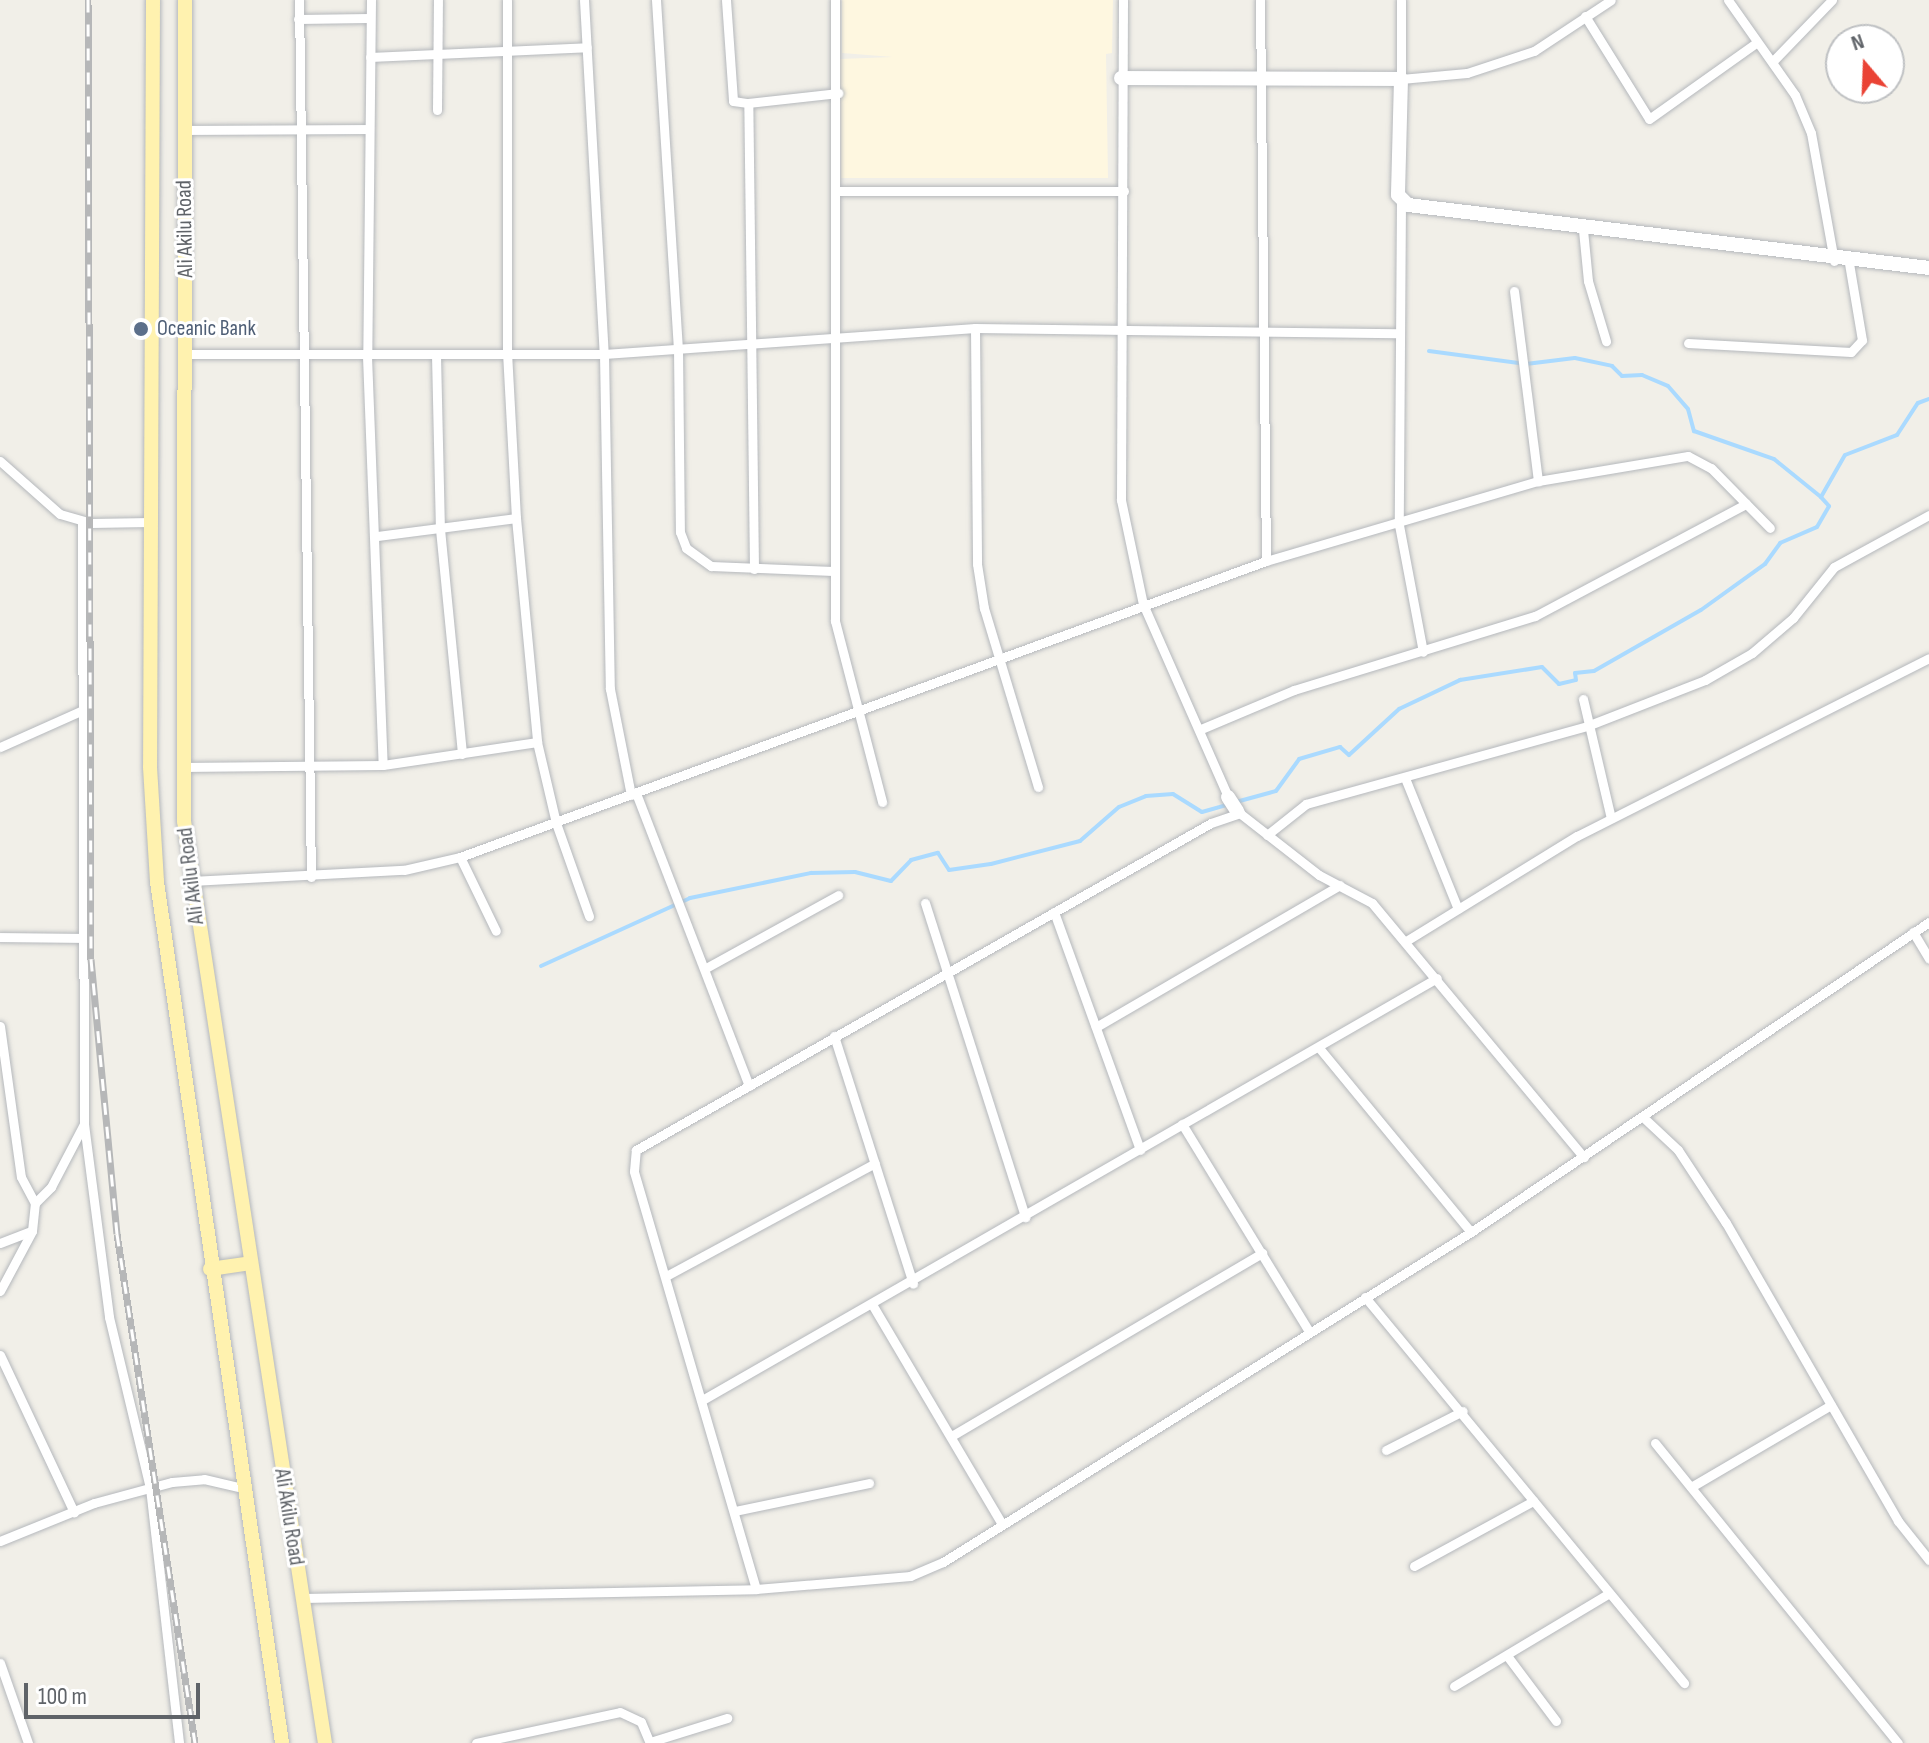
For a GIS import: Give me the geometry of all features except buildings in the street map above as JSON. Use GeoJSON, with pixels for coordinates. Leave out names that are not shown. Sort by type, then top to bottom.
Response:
{"type":"FeatureCollection","features":[{"type":"Feature","properties":{"kind":"main road","name":"Ali Akilu Road"},"geometry":{"type":"LineString","coordinates":[[153,0],[150,522],[157,882],[210,1269],[282,1743]]}},
{"type":"Feature","properties":{"kind":"main road","name":"Ali Akilu Road"},"geometry":{"type":"LineString","coordinates":[[185,0],[187,354],[181,767],[190,882],[325,1743]]}},
{"type":"Feature","properties":{"kind":"main road"},"geometry":{"type":"LineString","coordinates":[[210,1269],[251,1263]]}},
{"type":"Feature","properties":{"kind":"street"},"geometry":{"type":"LineString","coordinates":[[299,0],[300,356],[311,877]]}},
{"type":"Feature","properties":{"kind":"street"},"geometry":{"type":"LineString","coordinates":[[371,0],[367,356],[378,536],[383,765]]}},
{"type":"Feature","properties":{"kind":"street"},"geometry":{"type":"LineString","coordinates":[[437,110],[438,0]]}},
{"type":"Feature","properties":{"kind":"street"},"geometry":{"type":"LineString","coordinates":[[507,0],[507,352],[516,518],[537,742],[556,823],[589,916]]}},
{"type":"Feature","properties":{"kind":"street"},"geometry":{"type":"LineString","coordinates":[[584,0],[604,354],[610,689],[634,794],[706,968],[749,1086]]}},
{"type":"Feature","properties":{"kind":"street"},"geometry":{"type":"LineString","coordinates":[[656,0],[678,348],[680,532],[694,558],[754,569],[833,571]]}},
{"type":"Feature","properties":{"kind":"street"},"geometry":{"type":"LineString","coordinates":[[726,0],[733,101],[748,103],[838,93]]}},
{"type":"Feature","properties":{"kind":"street"},"geometry":{"type":"LineString","coordinates":[[835,0],[838,93],[834,334],[835,621],[853,710],[882,802]]}},
{"type":"Feature","properties":{"kind":"street"},"geometry":{"type":"LineString","coordinates":[[1123,0],[1121,78],[1124,191],[1119,328],[1119,475],[1143,604],[1201,729],[1228,797],[1239,812],[1340,885],[1372,903],[1584,1157]]}},
{"type":"Feature","properties":{"kind":"street"},"geometry":{"type":"LineString","coordinates":[[1260,0],[1266,561]]}},
{"type":"Feature","properties":{"kind":"street"},"geometry":{"type":"LineString","coordinates":[[1401,0],[1401,201],[1397,333],[1399,525],[1423,652]]}},
{"type":"Feature","properties":{"kind":"street"},"geometry":{"type":"LineString","coordinates":[[1121,78],[1401,79],[1501,63],[1553,41],[1611,0]]}},
{"type":"Feature","properties":{"kind":"street"},"geometry":{"type":"LineString","coordinates":[[1728,0],[1756,43],[1773,61],[1811,133],[1834,261]]}},
{"type":"Feature","properties":{"kind":"street"},"geometry":{"type":"LineString","coordinates":[[1773,61],[1832,0]]}},
{"type":"Feature","properties":{"kind":"street"},"geometry":{"type":"LineString","coordinates":[[1585,16],[1649,119],[1756,43]]}},
{"type":"Feature","properties":{"kind":"street"},"geometry":{"type":"LineString","coordinates":[[298,19],[369,18]]}},
{"type":"Feature","properties":{"kind":"street"},"geometry":{"type":"LineString","coordinates":[[370,57],[587,47]]}},
{"type":"Feature","properties":{"kind":"street"},"geometry":{"type":"LineString","coordinates":[[748,103],[754,569]]}},
{"type":"Feature","properties":{"kind":"street"},"geometry":{"type":"LineString","coordinates":[[184,130],[369,129]]}},
{"type":"Feature","properties":{"kind":"street"},"geometry":{"type":"LineString","coordinates":[[837,191],[1124,191]]}},
{"type":"Feature","properties":{"kind":"street"},"geometry":{"type":"LineString","coordinates":[[1401,201],[1583,230],[1849,263],[1929,268]]}},
{"type":"Feature","properties":{"kind":"street"},"geometry":{"type":"LineString","coordinates":[[1583,230],[1588,281],[1606,341]]}},
{"type":"Feature","properties":{"kind":"street"},"geometry":{"type":"LineString","coordinates":[[1688,343],[1851,352],[1862,347],[1849,263]]}},
{"type":"Feature","properties":{"kind":"street"},"geometry":{"type":"LineString","coordinates":[[1514,291],[1538,481]]}},
{"type":"Feature","properties":{"kind":"street"},"geometry":{"type":"LineString","coordinates":[[187,354],[604,354],[834,334],[975,328],[1262,328],[1397,333]]}},
{"type":"Feature","properties":{"kind":"street"},"geometry":{"type":"LineString","coordinates":[[975,328],[977,564],[1000,659],[1038,787]]}},
{"type":"Feature","properties":{"kind":"street"},"geometry":{"type":"LineString","coordinates":[[436,355],[440,529],[462,754]]}},
{"type":"Feature","properties":{"kind":"street"},"geometry":{"type":"LineString","coordinates":[[190,882],[404,870],[460,857],[853,710],[1266,561],[1399,525],[1538,481],[1688,456],[1711,468],[1770,528]]}},
{"type":"Feature","properties":{"kind":"street"},"geometry":{"type":"LineString","coordinates":[[0,461],[43,503],[82,522],[150,522]]}},
{"type":"Feature","properties":{"kind":"street"},"geometry":{"type":"LineString","coordinates":[[1201,729],[1294,690],[1423,652],[1577,598],[1746,504]]}},
{"type":"Feature","properties":{"kind":"street"},"geometry":{"type":"LineString","coordinates":[[1267,835],[1306,804],[1587,726],[1705,680],[1752,653],[1793,618],[1834,567],[1929,515]]}},
{"type":"Feature","properties":{"kind":"street"},"geometry":{"type":"LineString","coordinates":[[378,536],[516,518]]}},
{"type":"Feature","properties":{"kind":"street"},"geometry":{"type":"LineString","coordinates":[[82,522],[84,1124],[109,1317],[150,1488],[179,1743]]}},
{"type":"Feature","properties":{"kind":"street"},"geometry":{"type":"LineString","coordinates":[[1406,941],[1611,818],[1929,658]]}},
{"type":"Feature","properties":{"kind":"street"},"geometry":{"type":"LineString","coordinates":[[1583,699],[1611,818]]}},
{"type":"Feature","properties":{"kind":"street"},"geometry":{"type":"LineString","coordinates":[[0,747],[81,711]]}},
{"type":"Feature","properties":{"kind":"street"},"geometry":{"type":"LineString","coordinates":[[181,767],[383,765],[537,742]]}},
{"type":"Feature","properties":{"kind":"street"},"geometry":{"type":"LineString","coordinates":[[1405,778],[1458,909]]}},
{"type":"Feature","properties":{"kind":"street"},"geometry":{"type":"LineString","coordinates":[[756,1589],[668,1275],[634,1171],[636,1150],[1211,823],[1239,812]]}},
{"type":"Feature","properties":{"kind":"street"},"geometry":{"type":"LineString","coordinates":[[460,857],[496,931]]}},
{"type":"Feature","properties":{"kind":"street"},"geometry":{"type":"LineString","coordinates":[[1096,1027],[1340,885]]}},
{"type":"Feature","properties":{"kind":"street"},"geometry":{"type":"LineString","coordinates":[[706,968],[838,895]]}},
{"type":"Feature","properties":{"kind":"street"},"geometry":{"type":"LineString","coordinates":[[925,903],[1025,1217]]}},
{"type":"Feature","properties":{"kind":"street"},"geometry":{"type":"LineString","coordinates":[[1054,912],[1140,1150]]}},
{"type":"Feature","properties":{"kind":"street"},"geometry":{"type":"LineString","coordinates":[[303,1598],[756,1589],[910,1576],[1002,1524],[1471,1232],[1645,1119],[1929,922]]}},
{"type":"Feature","properties":{"kind":"street"},"geometry":{"type":"LineString","coordinates":[[1913,932],[1929,959]]}},
{"type":"Feature","properties":{"kind":"street"},"geometry":{"type":"LineString","coordinates":[[0,937],[84,938]]}},
{"type":"Feature","properties":{"kind":"street"},"geometry":{"type":"LineString","coordinates":[[704,1399],[913,1284],[1182,1124],[1320,1049],[1437,978]]}},
{"type":"Feature","properties":{"kind":"street"},"geometry":{"type":"LineString","coordinates":[[0,1026],[21,1177],[35,1203],[32,1231],[0,1291]]}},
{"type":"Feature","properties":{"kind":"street"},"geometry":{"type":"LineString","coordinates":[[834,1036],[913,1284]]}},
{"type":"Feature","properties":{"kind":"street"},"geometry":{"type":"LineString","coordinates":[[1320,1049],[1471,1232]]}},
{"type":"Feature","properties":{"kind":"street"},"geometry":{"type":"LineString","coordinates":[[1645,1119],[1678,1150],[1726,1223],[1911,1542],[1929,1560]]}},
{"type":"Feature","properties":{"kind":"street"},"geometry":{"type":"LineString","coordinates":[[35,1203],[51,1187],[84,1124]]}},
{"type":"Feature","properties":{"kind":"street"},"geometry":{"type":"LineString","coordinates":[[1182,1124],[1309,1331]]}},
{"type":"Feature","properties":{"kind":"street"},"geometry":{"type":"LineString","coordinates":[[668,1275],[875,1163]]}},
{"type":"Feature","properties":{"kind":"street"},"geometry":{"type":"LineString","coordinates":[[0,1243],[32,1231]]}},
{"type":"Feature","properties":{"kind":"street"},"geometry":{"type":"LineString","coordinates":[[953,1435],[1262,1253]]}},
{"type":"Feature","properties":{"kind":"street"},"geometry":{"type":"LineString","coordinates":[[1365,1297],[1463,1411],[1608,1594],[1684,1683]]}},
{"type":"Feature","properties":{"kind":"street"},"geometry":{"type":"LineString","coordinates":[[873,1306],[953,1435],[1002,1524]]}},
{"type":"Feature","properties":{"kind":"street"},"geometry":{"type":"LineString","coordinates":[[0,1355],[74,1512]]}},
{"type":"Feature","properties":{"kind":"street"},"geometry":{"type":"LineString","coordinates":[[1691,1487],[1831,1405]]}},
{"type":"Feature","properties":{"kind":"street"},"geometry":{"type":"LineString","coordinates":[[1386,1450],[1463,1411]]}},
{"type":"Feature","properties":{"kind":"street"},"geometry":{"type":"LineString","coordinates":[[1655,1443],[1898,1743]]}},
{"type":"Feature","properties":{"kind":"street"},"geometry":{"type":"LineString","coordinates":[[0,1541],[74,1512],[150,1488],[204,1479],[242,1488]]}},
{"type":"Feature","properties":{"kind":"street"},"geometry":{"type":"LineString","coordinates":[[735,1511],[869,1483]]}},
{"type":"Feature","properties":{"kind":"street"},"geometry":{"type":"LineString","coordinates":[[1414,1566],[1533,1501]]}},
{"type":"Feature","properties":{"kind":"street"},"geometry":{"type":"LineString","coordinates":[[1454,1686],[1508,1657],[1608,1594]]}},
{"type":"Feature","properties":{"kind":"street"},"geometry":{"type":"LineString","coordinates":[[1508,1657],[1556,1721]]}},
{"type":"Feature","properties":{"kind":"street"},"geometry":{"type":"LineString","coordinates":[[0,1663],[28,1743]]}},
{"type":"Feature","properties":{"kind":"street"},"geometry":{"type":"LineString","coordinates":[[476,1743],[620,1712],[641,1722],[650,1742],[727,1718]]}},
{"type":"Feature","properties":{"kind":"shaded area"},"geometry":{"type":"Polygon","coordinates":[[[842,0],[1113,0],[1112,53],[1106,54],[1108,178],[841,178],[840,59],[893,57],[842,53],[842,0]]]}},
{"type":"Feature","properties":{"kind":"waterway"},"geometry":{"type":"LineString","coordinates":[[1429,351],[1526,364],[1575,358],[1612,366],[1622,376],[1642,375],[1668,386],[1688,409],[1694,431],[1774,459],[1821,497],[1845,455],[1897,435],[1918,403],[1929,399]]}},
{"type":"Feature","properties":{"kind":"waterway"},"geometry":{"type":"LineString","coordinates":[[1236,802],[1276,791],[1299,759],[1340,747],[1349,755],[1399,709],[1460,680],[1542,667],[1559,684],[1576,680],[1575,673],[1594,671],[1701,610],[1765,564],[1780,543],[1817,527],[1829,506],[1821,497]]}},
{"type":"Feature","properties":{"kind":"waterway"},"geometry":{"type":"LineString","coordinates":[[541,966],[690,898],[811,873],[855,872],[891,881],[911,860],[938,853],[949,870],[991,864],[1080,841],[1119,807],[1146,796],[1173,794],[1202,812],[1227,805]]}},
{"type":"Feature","properties":{"kind":"railway"},"geometry":{"type":"LineString","coordinates":[[88,0],[91,959],[117,1234],[195,1743]]}},
{"type":"Feature","properties":{"kind":"place","name":"Oceanic Bank"},"geometry":{"type":"Point","coordinates":[141,329]}}]}
